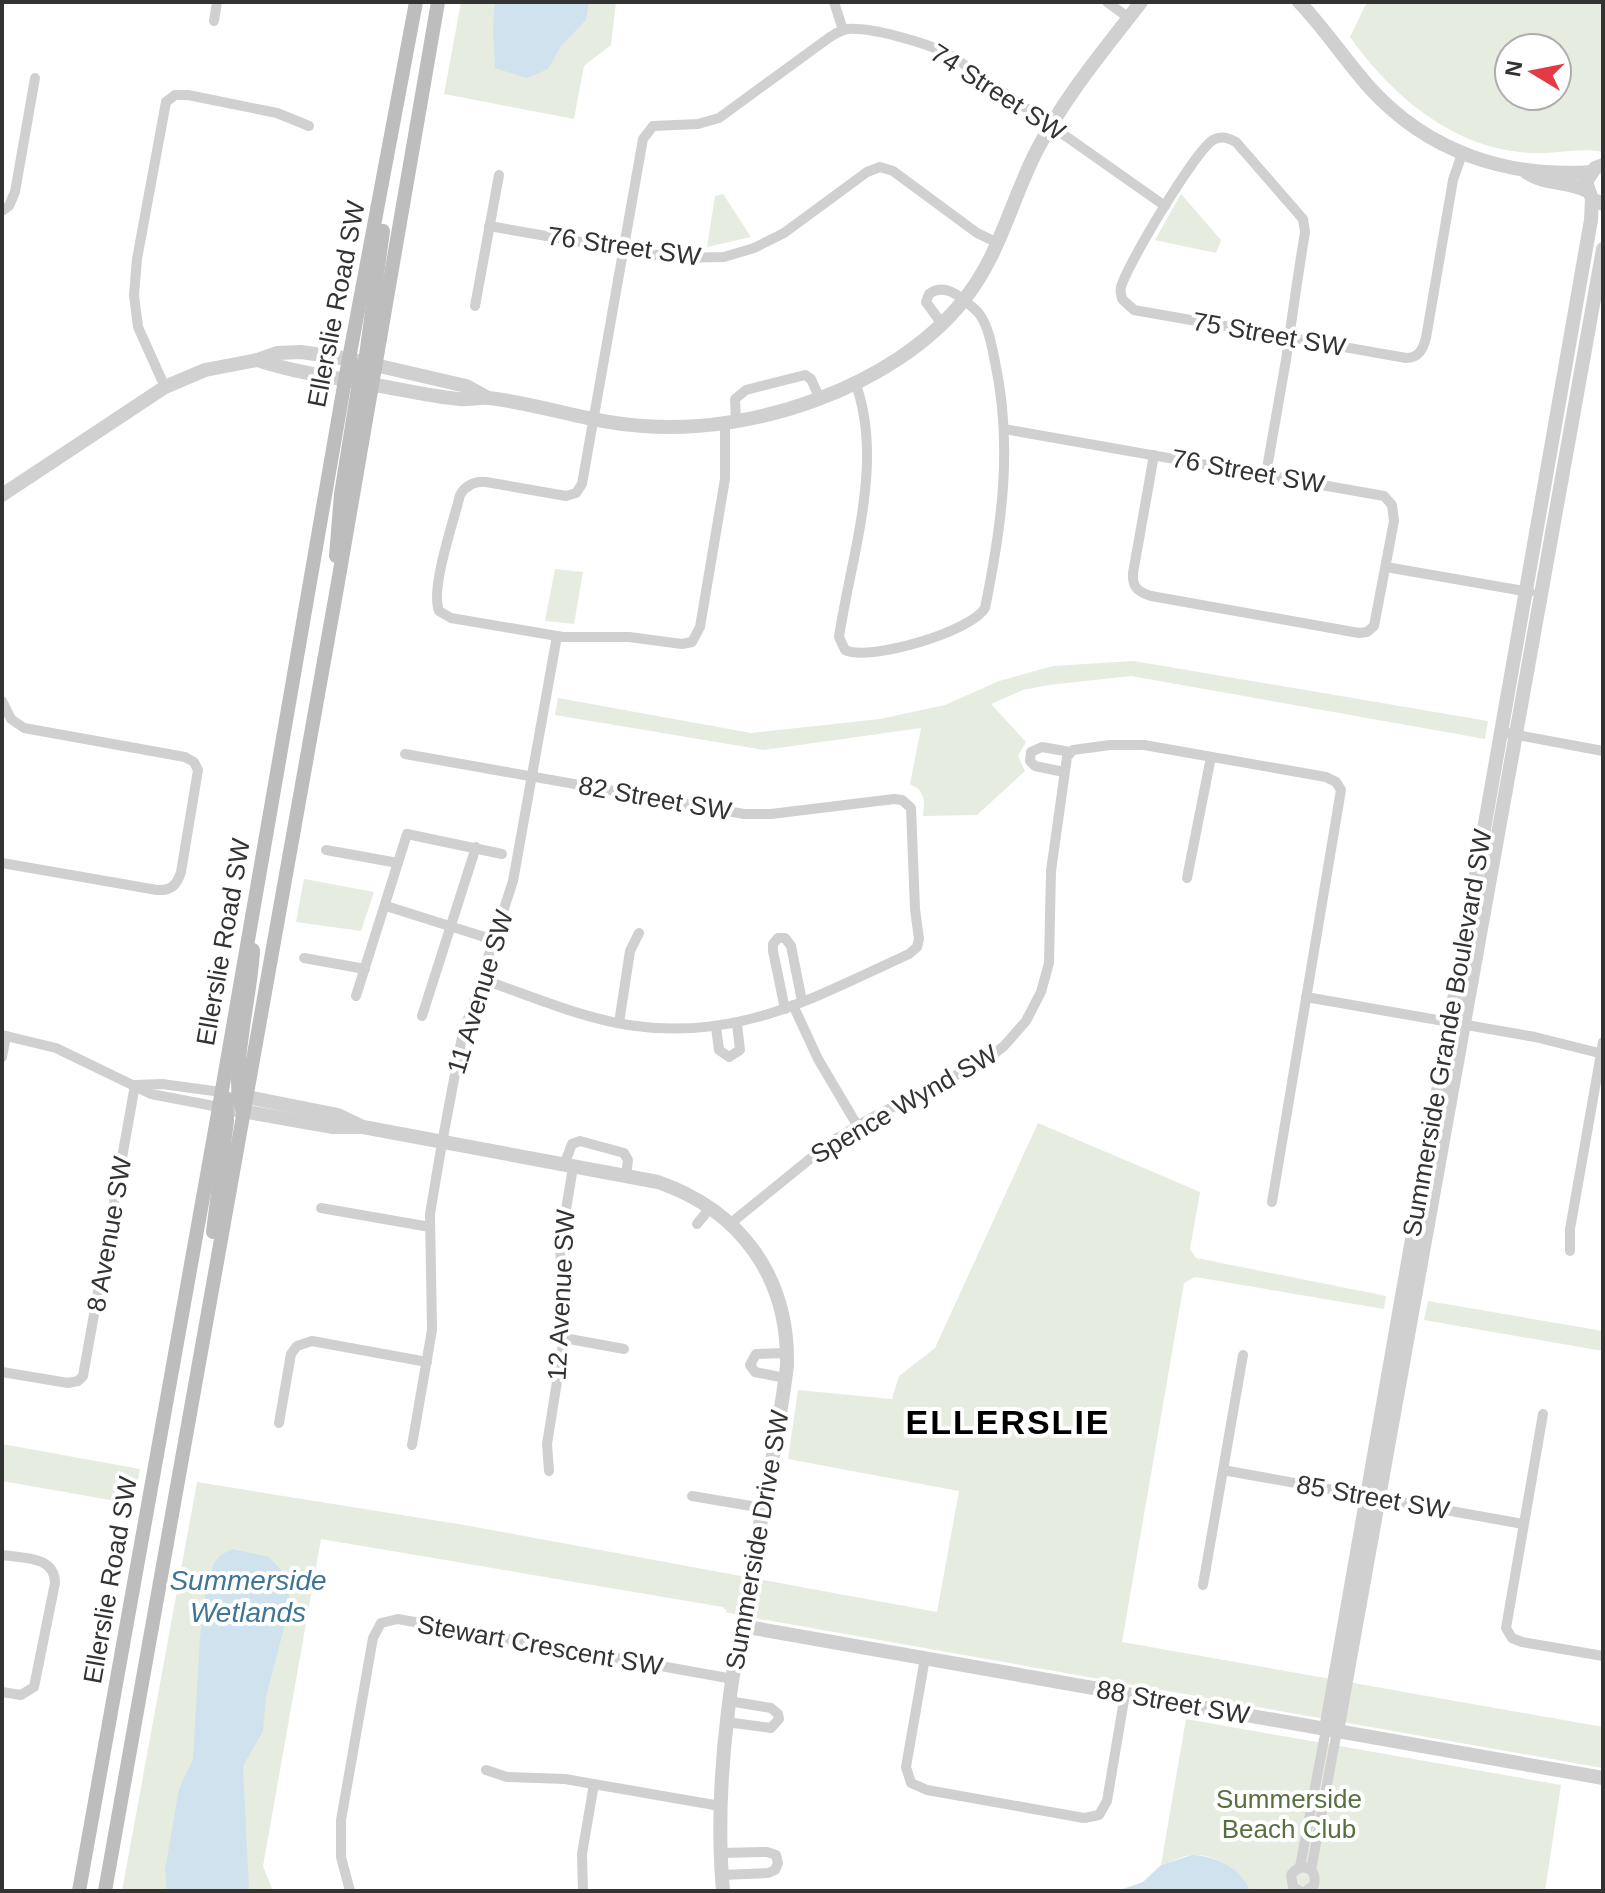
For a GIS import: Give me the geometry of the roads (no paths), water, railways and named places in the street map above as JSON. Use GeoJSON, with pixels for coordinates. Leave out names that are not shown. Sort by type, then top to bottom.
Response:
{"type":"FeatureCollection","features":[{"type":"Feature","properties":{"kind":"main road","name":"Ellerslie Road SW"},"geometry":{"type":"LineString","coordinates":[[349,359],[416,2]]}},
{"type":"Feature","properties":{"kind":"main road","name":"Ellerslie Road SW"},"geometry":{"type":"LineString","coordinates":[[79,1889],[223,1103],[253,906],[359,382],[370,364],[438,2]]}},
{"type":"Feature","properties":{"kind":"main road"},"geometry":{"type":"LineString","coordinates":[[370,364],[383,230],[385,170]]}},
{"type":"Feature","properties":{"kind":"main road"},"geometry":{"type":"LineString","coordinates":[[349,359],[359,374],[359,382]]}},
{"type":"Feature","properties":{"kind":"main road","name":"Ellerslie Road SW"},"geometry":{"type":"LineString","coordinates":[[242,1096],[337,588],[359,382]]}},
{"type":"Feature","properties":{"kind":"main road"},"geometry":{"type":"LineString","coordinates":[[244,1112],[237,1083],[252,972],[253,906]]}},
{"type":"Feature","properties":{"kind":"main road"},"geometry":{"type":"LineString","coordinates":[[209,1300],[223,1103]]}},
{"type":"Feature","properties":{"kind":"main road","name":"Ellerslie Road SW"},"geometry":{"type":"LineString","coordinates":[[105,1891],[244,1112]]}},
{"type":"Feature","properties":{"kind":"street"},"geometry":{"type":"LineString","coordinates":[[214,21],[217,2]]}},
{"type":"Feature","properties":{"kind":"street"},"geometry":{"type":"LineString","coordinates":[[819,397],[811,379],[805,375],[746,390],[735,399],[700,627],[692,642],[682,644],[629,637],[557,636],[451,618],[439,611],[436,602],[442,566],[460,495],[470,484],[486,482],[561,495],[576,493],[584,477],[643,139],[649,128],[698,124],[719,118],[738,106],[843,30],[834,2]]}},
{"type":"Feature","properties":{"kind":"street"},"geometry":{"type":"LineString","coordinates":[[1107,2],[1129,18]]}},
{"type":"Feature","properties":{"kind":"street"},"geometry":{"type":"LineString","coordinates":[[257,360],[283,369],[459,399],[486,397],[594,420],[646,427],[730,422],[771,414],[819,397],[891,365],[916,348],[964,300],[988,265],[1022,182],[1051,125],[1141,2]]}},
{"type":"Feature","properties":{"kind":"street"},"geometry":{"type":"LineString","coordinates":[[1299,2],[1387,105],[1418,129],[1462,154],[1488,164],[1525,171],[1597,168]]}},
{"type":"Feature","properties":{"kind":"street","name":"74 Street SW"},"geometry":{"type":"LineString","coordinates":[[843,30],[910,39],[936,47],[973,69],[1165,206]]}},
{"type":"Feature","properties":{"kind":"street"},"geometry":{"type":"LineString","coordinates":[[4,210],[15,192],[35,78]]}},
{"type":"Feature","properties":{"kind":"street"},"geometry":{"type":"LineString","coordinates":[[165,387],[142,339],[134,295],[137,259],[164,110],[171,97],[184,94],[238,104],[277,113],[309,126]]}},
{"type":"Feature","properties":{"kind":"street"},"geometry":{"type":"LineString","coordinates":[[1165,206],[1203,149],[1214,139],[1223,137],[1236,142],[1303,219],[1305,232],[1266,474]]}},
{"type":"Feature","properties":{"kind":"street","name":"75 Street SW"},"geometry":{"type":"LineString","coordinates":[[1165,206],[1121,290],[1122,299],[1134,310],[1406,358],[1419,354],[1426,338],[1453,180],[1462,154]]}},
{"type":"Feature","properties":{"kind":"street","name":"76 Street SW"},"geometry":{"type":"LineString","coordinates":[[489,226],[680,259],[712,259],[736,255],[784,233],[867,172],[880,167],[893,171],[977,233],[998,243]]}},
{"type":"Feature","properties":{"kind":"street","name":"Summerside Grande Boulevard SW"},"geometry":{"type":"LineString","coordinates":[[1306,1868],[1293,1872],[1291,1879],[1293,1887],[1303,1891],[1312,1888],[1315,1881],[1306,1868],[1532,592],[1594,198],[1586,182],[1597,168]]}},
{"type":"Feature","properties":{"kind":"street"},"geometry":{"type":"LineString","coordinates":[[1525,171],[1535,179],[1574,185],[1594,198]]}},
{"type":"Feature","properties":{"kind":"street"},"geometry":{"type":"LineString","coordinates":[[475,306],[499,175]]}},
{"type":"Feature","properties":{"kind":"street","name":"Summerside Grande Boulevard SW"},"geometry":{"type":"LineString","coordinates":[[1532,592],[1603,249]]}},
{"type":"Feature","properties":{"kind":"street"},"geometry":{"type":"LineString","coordinates":[[855,382],[862,406],[866,463],[862,505],[839,637],[845,650],[859,653],[909,646],[981,615],[987,602],[1002,515],[1006,457],[998,375],[979,314],[950,290],[936,290],[929,294],[927,306],[942,324]]}},
{"type":"Feature","properties":{"kind":"street"},"geometry":{"type":"LineString","coordinates":[[2,495],[165,387],[205,370],[277,353],[349,359],[466,386],[486,397]]}},
{"type":"Feature","properties":{"kind":"street","name":"76 Street SW"},"geometry":{"type":"LineString","coordinates":[[1004,429],[1380,495],[1392,505],[1394,521],[1386,567]]}},
{"type":"Feature","properties":{"kind":"street"},"geometry":{"type":"LineString","coordinates":[[1154,455],[1133,573],[1135,588],[1145,595],[1359,633],[1371,630],[1377,617],[1386,567],[1532,592]]}},
{"type":"Feature","properties":{"kind":"street","name":"11 Avenue SW"},"geometry":{"type":"LineString","coordinates":[[412,1445],[433,1320],[430,1227],[442,1143],[459,1050],[513,881],[557,636]]}},
{"type":"Feature","properties":{"kind":"street"},"geometry":{"type":"LineString","coordinates":[[2,701],[15,723],[24,728],[180,756],[194,762],[198,776],[181,872],[169,890],[2,863]]}},
{"type":"Feature","properties":{"kind":"street"},"geometry":{"type":"LineString","coordinates":[[1508,733],[1603,751]]}},
{"type":"Feature","properties":{"kind":"street"},"geometry":{"type":"LineString","coordinates":[[1064,772],[1035,766],[1030,761],[1031,752],[1042,747],[1070,752],[1132,744],[1330,778],[1341,790],[1272,1202]]}},
{"type":"Feature","properties":{"kind":"street","name":"Spence Wynd SW"},"geometry":{"type":"LineString","coordinates":[[731,1223],[821,1149],[857,1125],[974,1067],[995,1054],[1017,1032],[1035,1006],[1049,963],[1050,889],[1064,772],[1070,752]]}},
{"type":"Feature","properties":{"kind":"street","name":"82 Street SW"},"geometry":{"type":"LineString","coordinates":[[405,754],[744,814],[771,814],[889,799],[907,803],[913,819],[915,909],[919,933],[917,947],[904,956],[793,1005]]}},
{"type":"Feature","properties":{"kind":"street"},"geometry":{"type":"LineString","coordinates":[[1187,878],[1211,757]]}},
{"type":"Feature","properties":{"kind":"street"},"geometry":{"type":"LineString","coordinates":[[356,996],[407,834],[502,854]]}},
{"type":"Feature","properties":{"kind":"street"},"geometry":{"type":"LineString","coordinates":[[422,1016],[476,847]]}},
{"type":"Feature","properties":{"kind":"street"},"geometry":{"type":"LineString","coordinates":[[326,850],[398,863]]}},
{"type":"Feature","properties":{"kind":"street"},"geometry":{"type":"LineString","coordinates":[[386,906],[494,940]]}},
{"type":"Feature","properties":{"kind":"street"},"geometry":{"type":"LineString","coordinates":[[619,1023],[631,947],[639,933]]}},
{"type":"Feature","properties":{"kind":"street"},"geometry":{"type":"LineString","coordinates":[[793,1005],[791,946],[785,938],[778,938],[773,944],[773,951],[793,1005],[813,1051],[857,1125]]}},
{"type":"Feature","properties":{"kind":"street"},"geometry":{"type":"LineString","coordinates":[[304,958],[365,969]]}},
{"type":"Feature","properties":{"kind":"street"},"geometry":{"type":"LineString","coordinates":[[481,979],[619,1023],[667,1028],[737,1024],[793,1005]]}},
{"type":"Feature","properties":{"kind":"street"},"geometry":{"type":"LineString","coordinates":[[1306,997],[1602,1050],[1570,1229],[1570,1251]]}},
{"type":"Feature","properties":{"kind":"street"},"geometry":{"type":"LineString","coordinates":[[716,1027],[719,1050],[729,1057],[740,1050],[737,1024]]}},
{"type":"Feature","properties":{"kind":"street"},"geometry":{"type":"LineString","coordinates":[[2,1057],[4,1036],[46,1044],[162,1097],[223,1103],[244,1112]]}},
{"type":"Feature","properties":{"kind":"street","name":"8 Avenue SW"},"geometry":{"type":"LineString","coordinates":[[2,1372],[68,1383],[78,1381],[85,1367],[135,1085]]}},
{"type":"Feature","properties":{"kind":"street"},"geometry":{"type":"LineString","coordinates":[[223,1103],[242,1096]]}},
{"type":"Feature","properties":{"kind":"street","name":"Summerside Drive SW"},"geometry":{"type":"LineString","coordinates":[[242,1096],[338,1115],[363,1127]]}},
{"type":"Feature","properties":{"kind":"street","name":"Summerside Drive SW"},"geometry":{"type":"LineString","coordinates":[[244,1112],[333,1127],[363,1127],[626,1175],[670,1187],[731,1223],[764,1265],[776,1292],[785,1325],[787,1353],[726,1722],[720,1806],[723,1891]]}},
{"type":"Feature","properties":{"kind":"street"},"geometry":{"type":"LineString","coordinates":[[568,1166],[572,1144],[580,1141],[624,1153],[628,1160],[626,1175]]}},
{"type":"Feature","properties":{"kind":"street","name":"12 Avenue SW"},"geometry":{"type":"LineString","coordinates":[[549,1471],[547,1444],[564,1338],[560,1246],[568,1166]]}},
{"type":"Feature","properties":{"kind":"street"},"geometry":{"type":"LineString","coordinates":[[321,1208],[430,1227]]}},
{"type":"Feature","properties":{"kind":"street"},"geometry":{"type":"LineString","coordinates":[[697,1224],[710,1208]]}},
{"type":"Feature","properties":{"kind":"street"},"geometry":{"type":"LineString","coordinates":[[564,1338],[624,1349]]}},
{"type":"Feature","properties":{"kind":"street"},"geometry":{"type":"LineString","coordinates":[[279,1423],[289,1360],[297,1346],[312,1341],[427,1362]]}},
{"type":"Feature","properties":{"kind":"street","name":"Summerside Drive SW"},"geometry":{"type":"LineString","coordinates":[[785,1378],[755,1372],[750,1365],[756,1354],[787,1353]]}},
{"type":"Feature","properties":{"kind":"street"},"geometry":{"type":"LineString","coordinates":[[1203,1585],[1243,1355]]}},
{"type":"Feature","properties":{"kind":"street"},"geometry":{"type":"LineString","coordinates":[[1543,1414],[1506,1622],[1509,1634],[1522,1642],[1603,1656]]}},
{"type":"Feature","properties":{"kind":"street","name":"85 Street SW"},"geometry":{"type":"LineString","coordinates":[[1223,1470],[1523,1524]]}},
{"type":"Feature","properties":{"kind":"street"},"geometry":{"type":"LineString","coordinates":[[692,1496],[763,1508]]}},
{"type":"Feature","properties":{"kind":"street"},"geometry":{"type":"LineString","coordinates":[[2,1555],[42,1562],[52,1567],[55,1576],[36,1681],[28,1692],[21,1695],[2,1692]]}},
{"type":"Feature","properties":{"kind":"street","name":"Stewart Crescent SW"},"geometry":{"type":"LineString","coordinates":[[350,1891],[341,1857],[341,1820],[373,1638],[381,1623],[398,1619],[733,1679]]}},
{"type":"Feature","properties":{"kind":"street","name":"88 Street SW"},"geometry":{"type":"LineString","coordinates":[[742,1626],[1603,1778]]}},
{"type":"Feature","properties":{"kind":"street"},"geometry":{"type":"LineString","coordinates":[[925,1658],[906,1767],[911,1783],[927,1790],[1084,1818],[1099,1815],[1107,1801],[1125,1694]]}},
{"type":"Feature","properties":{"kind":"street","name":"Summerside Drive SW"},"geometry":{"type":"LineString","coordinates":[[726,1722],[771,1728],[779,1719],[771,1708],[729,1701]]}},
{"type":"Feature","properties":{"kind":"street"},"geometry":{"type":"LineString","coordinates":[[486,1770],[513,1778],[553,1778],[720,1806]]}},
{"type":"Feature","properties":{"kind":"street"},"geometry":{"type":"LineString","coordinates":[[583,1891],[582,1854],[594,1784]]}},
{"type":"Feature","properties":{"kind":"street"},"geometry":{"type":"LineString","coordinates":[[720,1853],[771,1852],[776,1855],[778,1863],[775,1870],[768,1873],[721,1875]]}},
{"type":"Feature","properties":{"kind":"water"},"geometry":{"type":"Polygon","coordinates":[[[495,2],[589,2],[586,20],[561,46],[548,69],[527,78],[495,68],[495,2]]]}},
{"type":"Feature","properties":{"kind":"water","name":"Summerside Wetlands"},"geometry":{"type":"Polygon","coordinates":[[[232,1549],[269,1557],[291,1581],[286,1620],[266,1697],[263,1731],[243,1766],[249,1891],[167,1891],[165,1870],[179,1789],[193,1759],[206,1590],[214,1563],[232,1549]]]}},
{"type":"Feature","properties":{"kind":"water"},"geometry":{"type":"Polygon","coordinates":[[[1192,1855],[1227,1865],[1241,1876],[1250,1891],[1117,1891],[1143,1882],[1161,1865],[1192,1855]]]}},
{"type":"Feature","properties":{"kind":"district","name":"ELLERSLIE"},"geometry":{"type":"Point","coordinates":[1008,1422]}},
{"type":"Feature","properties":{"kind":"park label","name":"Summerside Beach Club"},"geometry":{"type":"Point","coordinates":[1289,1814]}}]}
